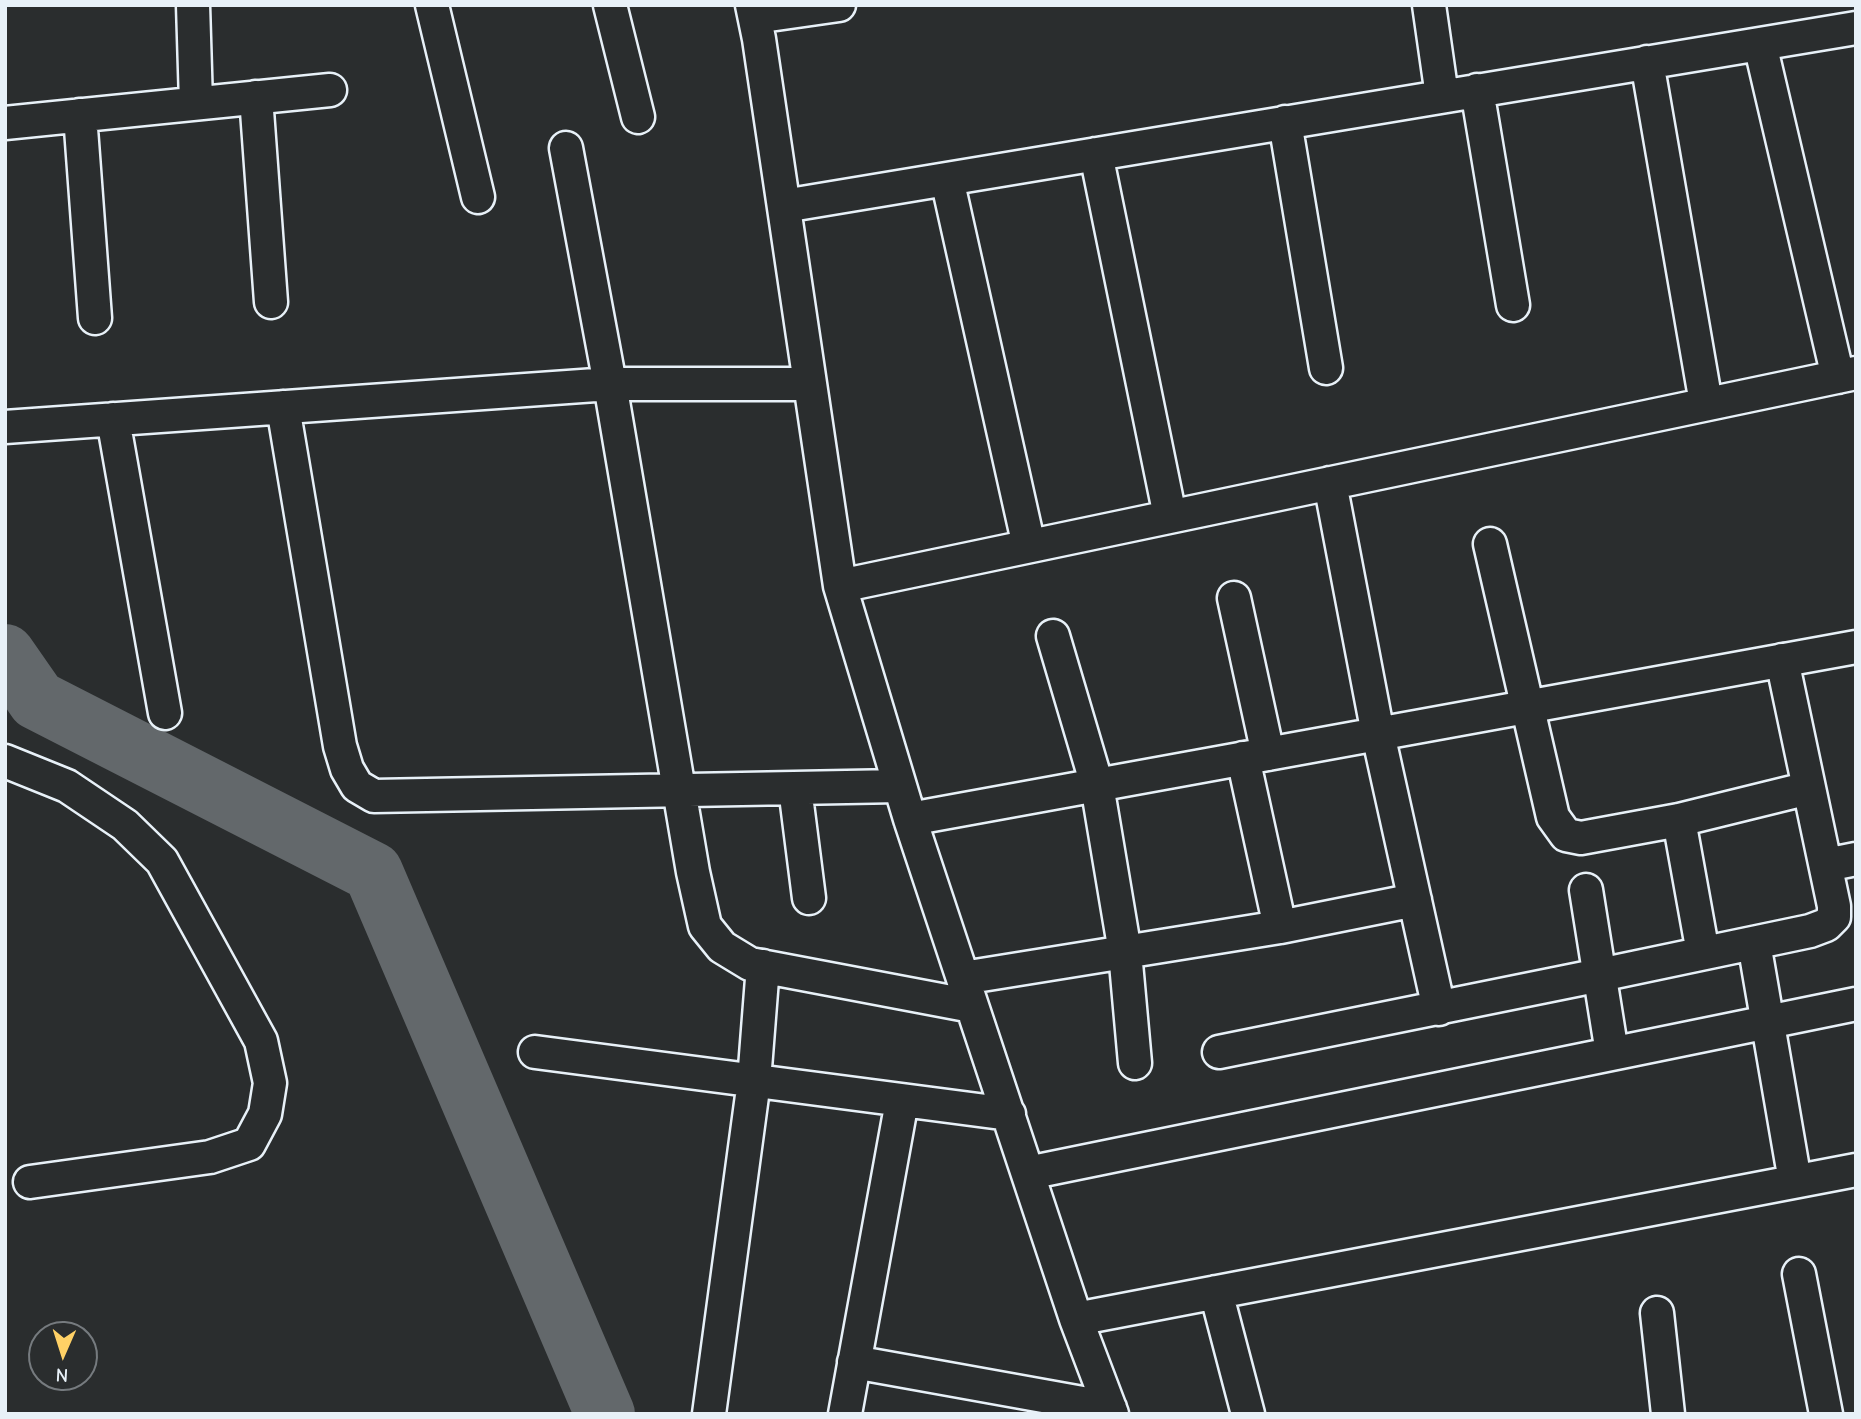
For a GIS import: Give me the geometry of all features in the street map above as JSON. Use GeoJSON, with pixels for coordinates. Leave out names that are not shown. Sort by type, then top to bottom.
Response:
{"type":"FeatureCollection","features":[{"type":"Feature","properties":{"kind":"street"},"geometry":{"type":"LineString","coordinates":[[193,5],[196,103]]}},
{"type":"Feature","properties":{"kind":"street"},"geometry":{"type":"LineString","coordinates":[[432,5],[478,197]]}},
{"type":"Feature","properties":{"kind":"street"},"geometry":{"type":"LineString","coordinates":[[610,5],[638,117]]}},
{"type":"Feature","properties":{"kind":"street"},"geometry":{"type":"LineString","coordinates":[[839,5],[754,11],[840,586],[910,820],[1076,1319],[1111,1411],[999,1401],[854,1362]]}},
{"type":"Feature","properties":{"kind":"street"},"geometry":{"type":"LineString","coordinates":[[1429,5],[1442,96]]}},
{"type":"Feature","properties":{"kind":"street"},"geometry":{"type":"LineString","coordinates":[[784,206],[1856,28]]}},
{"type":"Feature","properties":{"kind":"street"},"geometry":{"type":"LineString","coordinates":[[840,586],[1847,375],[1760,44]]}},
{"type":"Feature","properties":{"kind":"street"},"geometry":{"type":"LineString","coordinates":[[1647,62],[1706,403]]}},
{"type":"Feature","properties":{"kind":"street"},"geometry":{"type":"LineString","coordinates":[[5,123],[330,90]]}},
{"type":"Feature","properties":{"kind":"street"},"geometry":{"type":"LineString","coordinates":[[1477,90],[1513,304]]}},
{"type":"Feature","properties":{"kind":"street"},"geometry":{"type":"LineString","coordinates":[[256,97],[271,302]]}},
{"type":"Feature","properties":{"kind":"street"},"geometry":{"type":"LineString","coordinates":[[80,115],[95,318]]}},
{"type":"Feature","properties":{"kind":"street"},"geometry":{"type":"LineString","coordinates":[[1285,122],[1326,369]]}},
{"type":"Feature","properties":{"kind":"street"},"geometry":{"type":"LineString","coordinates":[[566,148],[610,384],[693,872],[705,926],[722,947],[750,964],[968,992],[1125,952],[1280,927],[1415,900]]}},
{"type":"Feature","properties":{"kind":"street"},"geometry":{"type":"LineString","coordinates":[[1096,153],[1170,516]]}},
{"type":"Feature","properties":{"kind":"street"},"geometry":{"type":"LineString","coordinates":[[947,179],[1029,546]]}},
{"type":"Feature","properties":{"kind":"street"},"geometry":{"type":"LineString","coordinates":[[5,427],[610,384],[810,384]]}},
{"type":"Feature","properties":{"kind":"street"},"geometry":{"type":"LineString","coordinates":[[283,407],[340,746],[347,769],[357,786],[374,796],[900,786]]}},
{"type":"Feature","properties":{"kind":"street"},"geometry":{"type":"LineString","coordinates":[[113,419],[165,713]]}},
{"type":"Feature","properties":{"kind":"street"},"geometry":{"type":"LineString","coordinates":[[1330,483],[1378,734],[1439,1009]]}},
{"type":"Feature","properties":{"kind":"street"},"geometry":{"type":"LineString","coordinates":[[1490,544],[1553,817],[1566,835],[1581,838],[1679,820],[1809,788]]}},
{"type":"Feature","properties":{"kind":"street"},"geometry":{"type":"LineString","coordinates":[[1234,598],[1280,927]]}},
{"type":"Feature","properties":{"kind":"street"},"geometry":{"type":"LineString","coordinates":[[1053,636],[1097,785],[1125,952],[1135,1063]]}},
{"type":"Feature","properties":{"kind":"street"},"geometry":{"type":"LineString","coordinates":[[910,820],[1856,647]]}},
{"type":"Feature","properties":{"kind":"street"},"geometry":{"type":"LineString","coordinates":[[1219,1052],[1439,1009],[1811,931],[1826,925],[1834,917],[1841,862],[1809,788],[1782,660]]}},
{"type":"Feature","properties":{"kind":"street"},"geometry":{"type":"LineString","coordinates":[[5,761],[67,786],[125,825],[162,860],[261,1041],[270,1083],[265,1114],[249,1144],[210,1157],[30,1182]]}},
{"type":"Feature","properties":{"kind":"street"},"geometry":{"type":"LineString","coordinates":[[795,788],[809,898]]}},
{"type":"Feature","properties":{"kind":"street"},"geometry":{"type":"LineString","coordinates":[[1679,820],[1703,953]]}},
{"type":"Feature","properties":{"kind":"street"},"geometry":{"type":"LineString","coordinates":[[1586,890],[1612,1053]]}},
{"type":"Feature","properties":{"kind":"street"},"geometry":{"type":"LineString","coordinates":[[1754,943],[1795,1181]]}},
{"type":"Feature","properties":{"kind":"street"},"geometry":{"type":"LineString","coordinates":[[709,1414],[754,1081],[763,966]]}},
{"type":"Feature","properties":{"kind":"street"},"geometry":{"type":"LineString","coordinates":[[1028,1173],[1856,1004]]}},
{"type":"Feature","properties":{"kind":"street"},"geometry":{"type":"LineString","coordinates":[[535,1052],[1009,1114]]}},
{"type":"Feature","properties":{"kind":"street"},"geometry":{"type":"LineString","coordinates":[[845,1414],[902,1101]]}},
{"type":"Feature","properties":{"kind":"street"},"geometry":{"type":"LineString","coordinates":[[1076,1319],[1856,1170]]}},
{"type":"Feature","properties":{"kind":"street"},"geometry":{"type":"LineString","coordinates":[[1799,1274],[1826,1414]]}},
{"type":"Feature","properties":{"kind":"street"},"geometry":{"type":"LineString","coordinates":[[1216,1292],[1248,1414]]}},
{"type":"Feature","properties":{"kind":"street"},"geometry":{"type":"LineString","coordinates":[[1657,1313],[1668,1414]]}},
{"type":"Feature","properties":{"kind":"waterway"},"geometry":{"type":"LineString","coordinates":[[5,654],[37,700],[373,872],[605,1414]]}}]}
